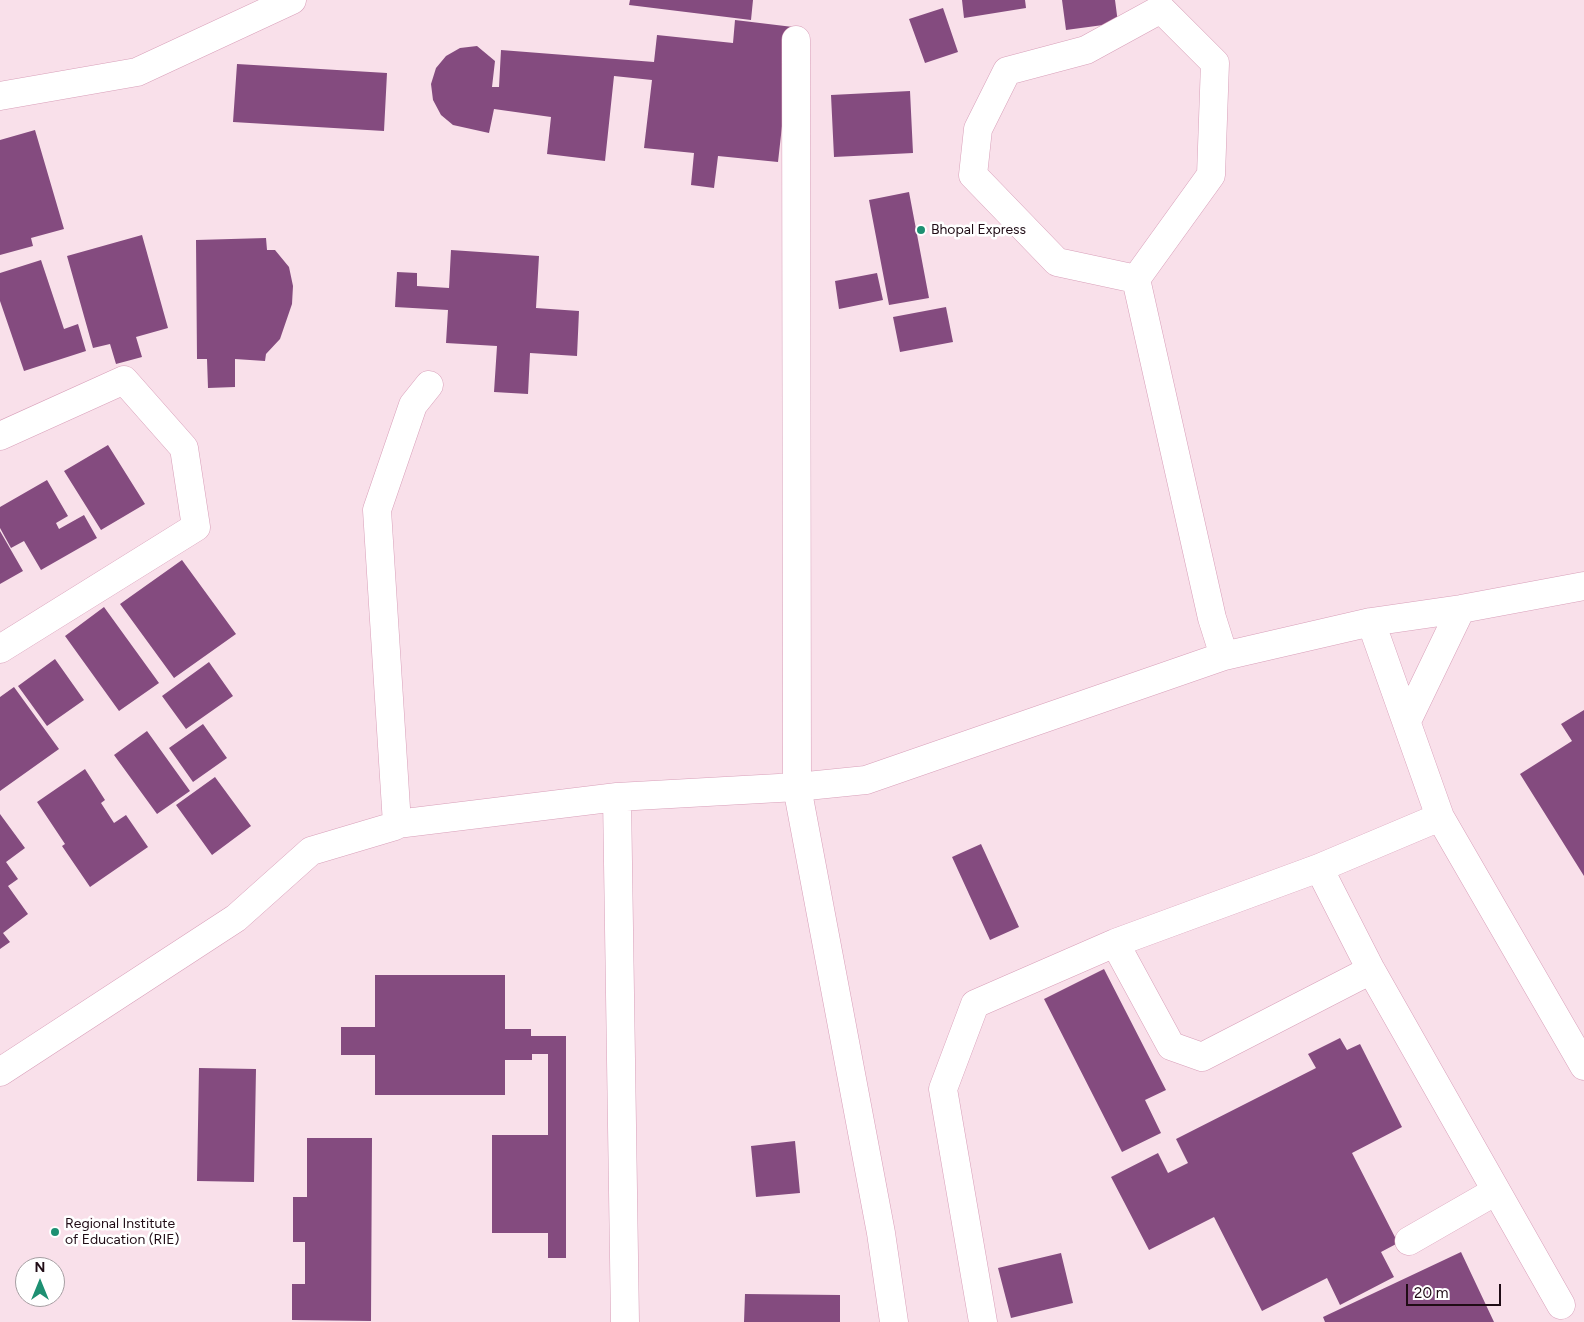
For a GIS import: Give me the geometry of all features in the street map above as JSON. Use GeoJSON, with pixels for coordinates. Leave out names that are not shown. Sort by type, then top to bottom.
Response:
{"type":"FeatureCollection","features":[{"type":"Feature","properties":{"kind":"street"},"geometry":{"type":"LineString","coordinates":[[0,96],[137,72],[292,0]]}},
{"type":"Feature","properties":{"kind":"street"},"geometry":{"type":"LineString","coordinates":[[1136,279],[1057,262],[973,175],[978,129],[1007,71],[1086,50],[1161,9],[1215,63],[1211,175],[1136,279],[1212,618],[1224,656]]}},
{"type":"Feature","properties":{"kind":"street"},"geometry":{"type":"LineString","coordinates":[[796,40],[797,787],[881,1233],[894,1322]]}},
{"type":"Feature","properties":{"kind":"street"},"geometry":{"type":"LineString","coordinates":[[0,436],[124,380],[184,448],[196,527],[0,649]]}},
{"type":"Feature","properties":{"kind":"street"},"geometry":{"type":"LineString","coordinates":[[397,824],[377,510],[413,405],[429,385]]}},
{"type":"Feature","properties":{"kind":"street"},"geometry":{"type":"LineString","coordinates":[[0,1072],[236,918],[311,851],[397,824],[617,797],[797,787],[866,780],[1224,656],[1371,622],[1461,609],[1584,586]]}},
{"type":"Feature","properties":{"kind":"street"},"geometry":{"type":"LineString","coordinates":[[1407,722],[1461,609]]}},
{"type":"Feature","properties":{"kind":"street"},"geometry":{"type":"LineString","coordinates":[[1371,622],[1440,817],[1584,1066]]}},
{"type":"Feature","properties":{"kind":"street"},"geometry":{"type":"LineString","coordinates":[[617,797],[625,1322]]}},
{"type":"Feature","properties":{"kind":"street"},"geometry":{"type":"LineString","coordinates":[[982,1322],[943,1089],[975,1004],[1115,943],[1318,868],[1440,817]]}},
{"type":"Feature","properties":{"kind":"street"},"geometry":{"type":"LineString","coordinates":[[1318,868],[1371,970],[1561,1305]]}},
{"type":"Feature","properties":{"kind":"street"},"geometry":{"type":"LineString","coordinates":[[1115,943],[1171,1046],[1202,1057],[1371,970]]}},
{"type":"Feature","properties":{"kind":"street"},"geometry":{"type":"LineString","coordinates":[[1408,1241],[1496,1191]]}},
{"type":"Feature","properties":{"kind":"building"},"geometry":{"type":"Polygon","coordinates":[[[630,0],[753,0],[751,20],[629,5],[630,0]]]}},
{"type":"Feature","properties":{"kind":"building"},"geometry":{"type":"Polygon","coordinates":[[[962,0],[1025,0],[1026,8],[964,18],[962,0]]]}},
{"type":"Feature","properties":{"kind":"building"},"geometry":{"type":"Polygon","coordinates":[[[1062,0],[1115,0],[1118,23],[1066,30],[1062,0]]]}},
{"type":"Feature","properties":{"kind":"building"},"geometry":{"type":"Polygon","coordinates":[[[943,8],[958,52],[925,63],[909,19],[943,8]]]}},
{"type":"Feature","properties":{"kind":"building"},"geometry":{"type":"Polygon","coordinates":[[[735,20],[793,27],[778,162],[718,156],[714,188],[691,185],[694,153],[644,148],[652,80],[614,76],[605,161],[547,154],[551,117],[494,109],[489,133],[453,125],[441,115],[433,100],[431,84],[436,68],[446,56],[460,48],[477,46],[495,61],[492,87],[499,87],[501,50],[654,62],[657,35],[733,43],[735,20]]]}},
{"type":"Feature","properties":{"kind":"building"},"geometry":{"type":"Polygon","coordinates":[[[237,64],[387,73],[384,131],[233,122],[237,64]]]}},
{"type":"Feature","properties":{"kind":"building"},"geometry":{"type":"Polygon","coordinates":[[[910,91],[913,153],[834,157],[831,95],[910,91]]]}},
{"type":"Feature","properties":{"kind":"building"},"geometry":{"type":"Polygon","coordinates":[[[35,130],[64,229],[31,238],[33,246],[0,255],[0,140],[35,130]]]}},
{"type":"Feature","properties":{"kind":"building"},"geometry":{"type":"Polygon","coordinates":[[[909,192],[929,298],[889,305],[869,200],[909,192]]]}},
{"type":"Feature","properties":{"kind":"building"},"geometry":{"type":"Polygon","coordinates":[[[142,235],[168,328],[136,337],[142,357],[116,364],[110,344],[93,348],[67,256],[142,235]]]}},
{"type":"Feature","properties":{"kind":"building"},"geometry":{"type":"Polygon","coordinates":[[[266,238],[267,250],[275,250],[289,267],[293,286],[292,304],[280,339],[266,354],[265,361],[235,359],[235,387],[208,388],[207,359],[197,359],[196,240],[266,238]]]}},
{"type":"Feature","properties":{"kind":"building"},"geometry":{"type":"Polygon","coordinates":[[[451,250],[539,256],[536,308],[579,311],[577,356],[530,353],[528,394],[494,392],[497,346],[446,343],[448,310],[395,307],[397,272],[417,273],[417,286],[449,288],[451,250]]]}},
{"type":"Feature","properties":{"kind":"building"},"geometry":{"type":"Polygon","coordinates":[[[41,260],[64,329],[78,324],[86,351],[24,371],[0,301],[0,273],[41,260]]]}},
{"type":"Feature","properties":{"kind":"building"},"geometry":{"type":"Polygon","coordinates":[[[877,273],[883,300],[839,309],[835,281],[877,273]]]}},
{"type":"Feature","properties":{"kind":"building"},"geometry":{"type":"Polygon","coordinates":[[[946,307],[953,342],[900,352],[893,317],[946,307]]]}},
{"type":"Feature","properties":{"kind":"building"},"geometry":{"type":"Polygon","coordinates":[[[108,445],[145,504],[101,530],[64,471],[108,445]]]}},
{"type":"Feature","properties":{"kind":"building"},"geometry":{"type":"Polygon","coordinates":[[[47,480],[68,516],[56,523],[59,529],[84,515],[97,538],[41,570],[24,541],[11,548],[0,528],[0,507],[47,480]]]}},
{"type":"Feature","properties":{"kind":"building"},"geometry":{"type":"Polygon","coordinates":[[[0,531],[23,571],[0,584],[0,531]]]}},
{"type":"Feature","properties":{"kind":"building"},"geometry":{"type":"Polygon","coordinates":[[[182,560],[236,634],[174,678],[120,604],[182,560]]]}},
{"type":"Feature","properties":{"kind":"building"},"geometry":{"type":"Polygon","coordinates":[[[104,607],[159,683],[119,711],[65,636],[104,607]]]}},
{"type":"Feature","properties":{"kind":"building"},"geometry":{"type":"Polygon","coordinates":[[[55,659],[84,700],[47,726],[18,686],[55,659]]]}},
{"type":"Feature","properties":{"kind":"building"},"geometry":{"type":"Polygon","coordinates":[[[209,662],[233,696],[186,729],[162,696],[209,662]]]}},
{"type":"Feature","properties":{"kind":"building"},"geometry":{"type":"Polygon","coordinates":[[[14,687],[59,749],[0,791],[0,697],[14,687]]]}},
{"type":"Feature","properties":{"kind":"building"},"geometry":{"type":"Polygon","coordinates":[[[1584,710],[1584,876],[1520,774],[1572,741],[1561,724],[1584,710]]]}},
{"type":"Feature","properties":{"kind":"building"},"geometry":{"type":"Polygon","coordinates":[[[203,724],[227,758],[193,782],[169,748],[203,724]]]}},
{"type":"Feature","properties":{"kind":"building"},"geometry":{"type":"Polygon","coordinates":[[[147,731],[190,791],[157,814],[114,755],[147,731]]]}},
{"type":"Feature","properties":{"kind":"building"},"geometry":{"type":"Polygon","coordinates":[[[85,769],[105,800],[101,803],[114,823],[126,815],[148,847],[90,887],[62,846],[65,844],[37,802],[85,769]]]}},
{"type":"Feature","properties":{"kind":"building"},"geometry":{"type":"Polygon","coordinates":[[[215,777],[251,826],[212,855],[176,805],[215,777]]]}},
{"type":"Feature","properties":{"kind":"building"},"geometry":{"type":"Polygon","coordinates":[[[0,814],[25,848],[6,862],[18,879],[8,886],[28,914],[3,933],[10,942],[0,949],[0,814]]]}},
{"type":"Feature","properties":{"kind":"building"},"geometry":{"type":"Polygon","coordinates":[[[981,844],[1019,927],[990,940],[952,857],[981,844]]]}},
{"type":"Feature","properties":{"kind":"building"},"geometry":{"type":"Polygon","coordinates":[[[1104,969],[1166,1090],[1145,1100],[1161,1133],[1122,1152],[1044,999],[1104,969]]]}},
{"type":"Feature","properties":{"kind":"building"},"geometry":{"type":"Polygon","coordinates":[[[375,975],[505,975],[505,1029],[531,1029],[531,1036],[566,1036],[566,1258],[548,1258],[548,1233],[492,1233],[492,1135],[548,1135],[548,1054],[532,1054],[532,1060],[505,1060],[505,1095],[375,1095],[375,1055],[341,1055],[341,1027],[375,1027],[375,975]]]}},
{"type":"Feature","properties":{"kind":"building"},"geometry":{"type":"Polygon","coordinates":[[[1340,1038],[1347,1050],[1360,1044],[1402,1127],[1352,1153],[1398,1243],[1381,1252],[1394,1277],[1340,1305],[1327,1278],[1262,1311],[1214,1217],[1149,1250],[1111,1177],[1158,1153],[1168,1173],[1188,1163],[1176,1139],[1316,1068],[1308,1054],[1340,1038]]]}},
{"type":"Feature","properties":{"kind":"building"},"geometry":{"type":"Polygon","coordinates":[[[199,1068],[256,1069],[254,1182],[197,1181],[199,1068]]]}},
{"type":"Feature","properties":{"kind":"building"},"geometry":{"type":"Polygon","coordinates":[[[307,1138],[372,1138],[371,1321],[292,1320],[292,1284],[305,1284],[305,1242],[293,1242],[293,1197],[307,1197],[307,1138]]]}},
{"type":"Feature","properties":{"kind":"building"},"geometry":{"type":"Polygon","coordinates":[[[795,1141],[800,1193],[756,1197],[751,1146],[795,1141]]]}},
{"type":"Feature","properties":{"kind":"building"},"geometry":{"type":"Polygon","coordinates":[[[1461,1252],[1494,1322],[1325,1322],[1323,1317],[1461,1252]]]}},
{"type":"Feature","properties":{"kind":"building"},"geometry":{"type":"Polygon","coordinates":[[[1061,1253],[1073,1303],[1011,1318],[998,1268],[1061,1253]]]}},
{"type":"Feature","properties":{"kind":"building"},"geometry":{"type":"Polygon","coordinates":[[[745,1294],[840,1295],[840,1322],[744,1322],[745,1294]]]}},
{"type":"Feature","properties":{"kind":"place","name":"Bhopal Express"},"geometry":{"type":"Point","coordinates":[921,230]}},
{"type":"Feature","properties":{"kind":"place","name":"Regional Institute of Education (RIE)"},"geometry":{"type":"Point","coordinates":[55,1232]}}]}
